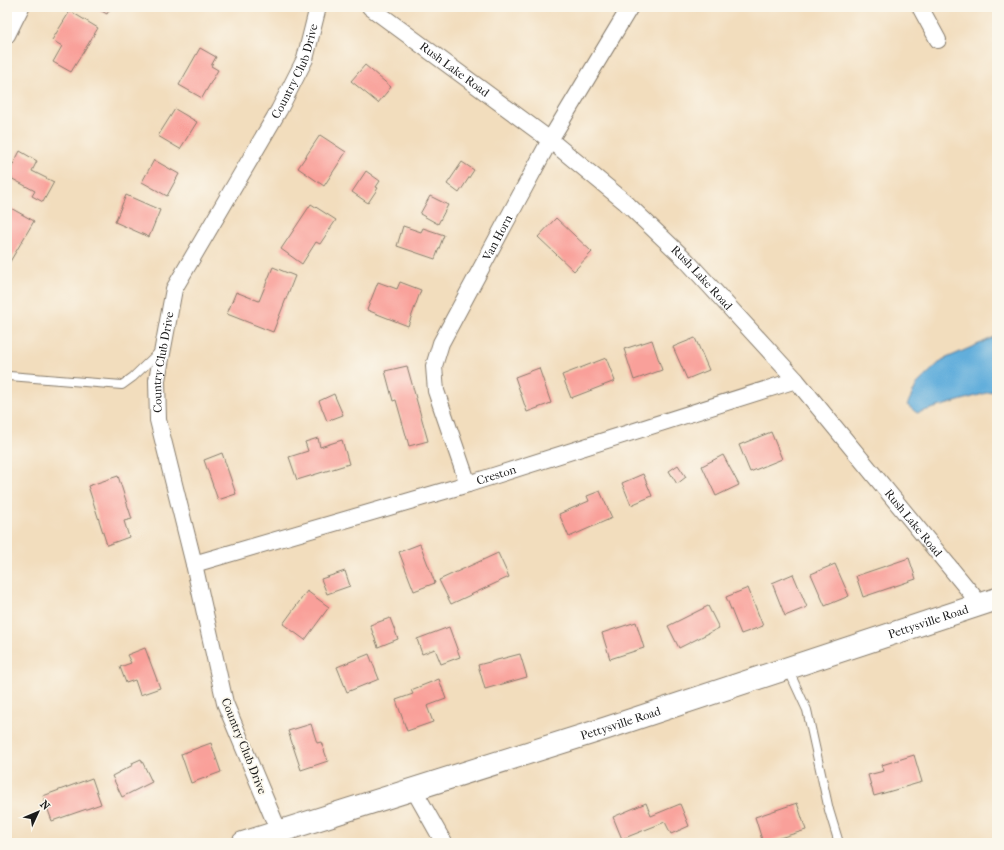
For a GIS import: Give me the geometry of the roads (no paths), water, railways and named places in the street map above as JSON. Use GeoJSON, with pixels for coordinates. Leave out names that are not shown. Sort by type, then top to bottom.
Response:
{"type":"FeatureCollection","features":[{"type":"Feature","properties":{"kind":"main road","name":"Pettysville Road"},"geometry":{"type":"LineString","coordinates":[[243,843],[414,790],[989,601]]}},
{"type":"Feature","properties":{"kind":"street"},"geometry":{"type":"LineString","coordinates":[[7,35],[21,7]]}},
{"type":"Feature","properties":{"kind":"street","name":"Country Club Drive"},"geometry":{"type":"LineString","coordinates":[[279,832],[225,704],[194,564],[158,420],[157,380],[174,289],[279,110],[305,59],[318,7]]}},
{"type":"Feature","properties":{"kind":"street","name":"Rush Lake Road"},"geometry":{"type":"LineString","coordinates":[[370,7],[550,140],[624,202],[687,261],[796,380],[989,601]]}},
{"type":"Feature","properties":{"kind":"street","name":"Van Horn"},"geometry":{"type":"LineString","coordinates":[[468,484],[436,391],[434,366],[441,344],[550,140],[630,7]]}},
{"type":"Feature","properties":{"kind":"street"},"geometry":{"type":"LineString","coordinates":[[920,7],[938,40]]}},
{"type":"Feature","properties":{"kind":"street","name":"Creston"},"geometry":{"type":"LineString","coordinates":[[194,564],[468,484],[796,380]]}},
{"type":"Feature","properties":{"kind":"street"},"geometry":{"type":"LineString","coordinates":[[414,790],[444,843]]}},
{"type":"Feature","properties":{"kind":"lane"},"geometry":{"type":"LineString","coordinates":[[9,376],[122,385],[133,377],[163,347]]}},
{"type":"Feature","properties":{"kind":"lane"},"geometry":{"type":"LineString","coordinates":[[787,668],[807,710],[829,810],[839,843]]}},
{"type":"Feature","properties":{"kind":"water"},"geometry":{"type":"Polygon","coordinates":[[[997,336],[997,390],[917,413],[907,405],[917,384],[942,360],[997,336]]]}}]}
